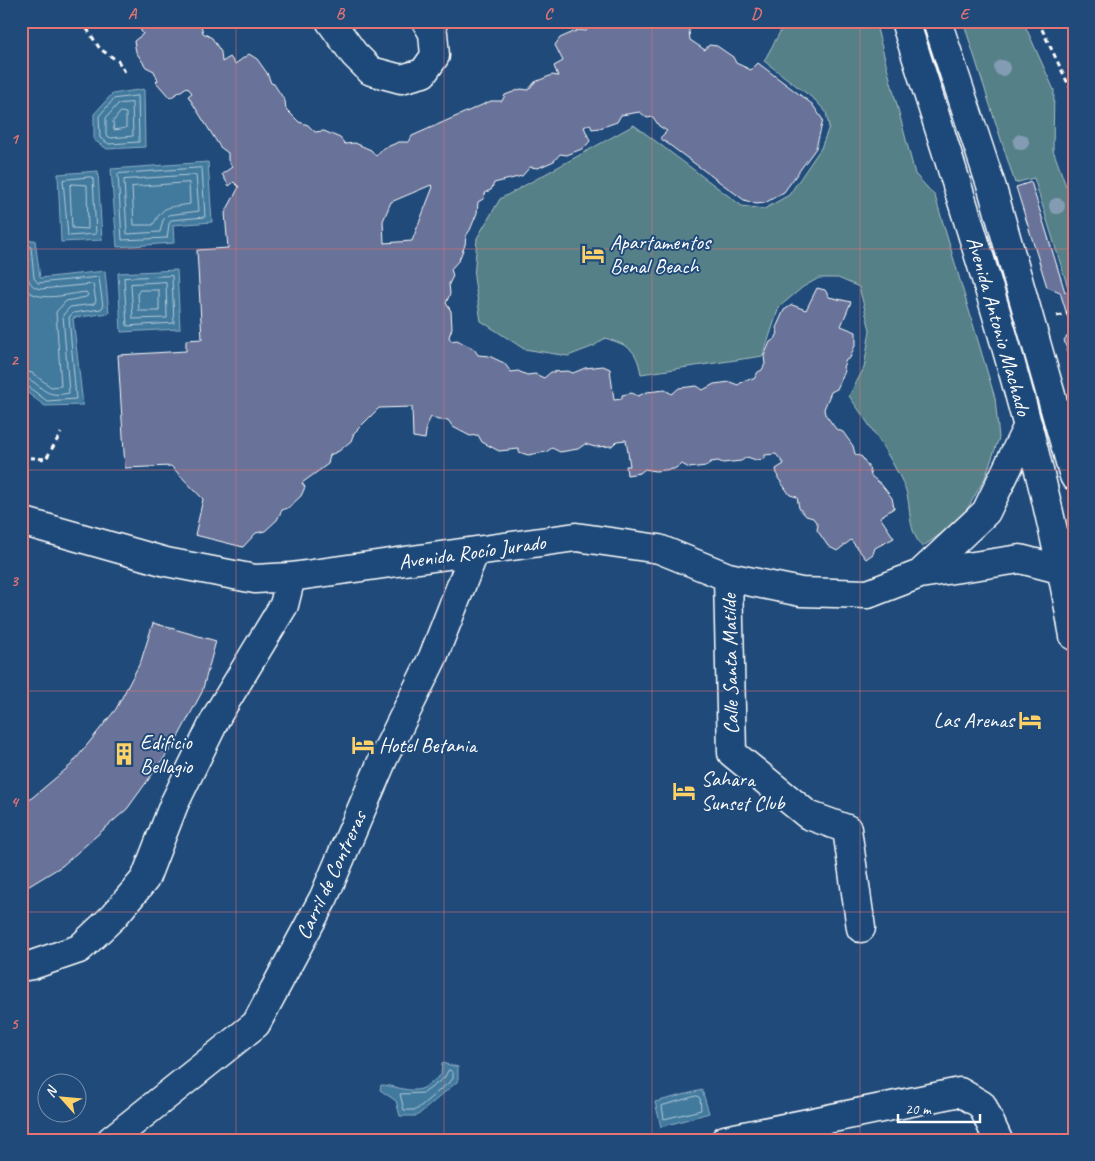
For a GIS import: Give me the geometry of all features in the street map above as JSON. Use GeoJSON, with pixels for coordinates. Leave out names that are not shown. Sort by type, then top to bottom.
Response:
{"type":"FeatureCollection","features":[{"type":"Feature","properties":{"kind":"street"},"geometry":{"type":"LineString","coordinates":[[330,21],[354,54],[371,71],[401,79],[423,73],[435,56],[433,33],[426,21]]}},
{"type":"Feature","properties":{"kind":"street","name":"Avenida Antonio Machado"},"geometry":{"type":"LineString","coordinates":[[905,21],[961,199],[1028,426],[1063,570],[1074,636]]}},
{"type":"Feature","properties":{"kind":"street","name":"Avenida Antonio Machado"},"geometry":{"type":"LineString","coordinates":[[937,21],[992,188],[1074,476]]}},
{"type":"Feature","properties":{"kind":"street","name":"Avenida Rocío Jurado"},"geometry":{"type":"LineString","coordinates":[[920,574],[986,512],[1028,426]]}},
{"type":"Feature","properties":{"kind":"street","name":"Avenida Rocío Jurado"},"geometry":{"type":"LineString","coordinates":[[21,521],[166,562],[256,579],[291,577],[576,538],[659,549],[728,577],[801,592],[868,594],[920,574],[1020,559],[1063,570]]}},
{"type":"Feature","properties":{"kind":"street","name":"Carril de Contreras"},"geometry":{"type":"LineString","coordinates":[[111,1140],[256,1024],[324,897],[384,759],[432,657],[474,553]]}},
{"type":"Feature","properties":{"kind":"street"},"geometry":{"type":"LineString","coordinates":[[21,967],[79,949],[114,917],[145,878],[174,804],[218,714],[284,605],[291,577]]}},
{"type":"Feature","properties":{"kind":"street","name":"Calle Santa Matilde"},"geometry":{"type":"LineString","coordinates":[[728,577],[732,753],[808,814],[846,829],[861,928]]}},
{"type":"Feature","properties":{"kind":"street"},"geometry":{"type":"LineString","coordinates":[[725,1140],[960,1092],[982,1105],[998,1140]]}},
{"type":"Feature","properties":{"kind":"path"},"geometry":{"type":"LineString","coordinates":[[82,21],[100,49],[118,60],[125,72]]}},
{"type":"Feature","properties":{"kind":"path"},"geometry":{"type":"LineString","coordinates":[[1038,21],[1074,96]]}},
{"type":"Feature","properties":{"kind":"path"},"geometry":{"type":"LineString","coordinates":[[21,457],[46,460],[61,433]]}},
{"type":"Feature","properties":{"kind":"green space"},"geometry":{"type":"Polygon","coordinates":[[[786,21],[875,21],[915,174],[935,196],[995,398],[999,438],[985,478],[961,520],[922,547],[913,531],[904,485],[878,439],[849,396],[864,368],[870,330],[859,287],[838,278],[819,278],[803,287],[779,307],[763,356],[641,374],[637,359],[630,349],[605,338],[594,346],[568,356],[524,349],[481,321],[474,278],[477,238],[500,199],[634,125],[742,206],[764,209],[789,195],[821,148],[829,127],[826,112],[815,100],[764,61],[786,21]]]}},
{"type":"Feature","properties":{"kind":"green space"},"geometry":{"type":"Polygon","coordinates":[[[963,21],[1023,21],[1054,90],[1053,150],[1066,186],[1074,192],[1074,286],[1068,288],[1034,178],[1015,183],[963,21]]]}},
{"type":"Feature","properties":{"kind":"water"},"geometry":{"type":"Polygon","coordinates":[[[144,89],[145,147],[107,149],[94,140],[94,114],[112,94],[144,89]]]}},
{"type":"Feature","properties":{"kind":"water"},"geometry":{"type":"Polygon","coordinates":[[[208,162],[212,222],[173,225],[174,243],[117,247],[111,169],[208,162]]]}},
{"type":"Feature","properties":{"kind":"water"},"geometry":{"type":"Polygon","coordinates":[[[98,171],[102,240],[61,242],[58,174],[98,171]]]}},
{"type":"Feature","properties":{"kind":"water"},"geometry":{"type":"Polygon","coordinates":[[[35,240],[40,278],[105,271],[109,313],[73,318],[83,405],[45,406],[21,388],[21,241],[35,240]]]}},
{"type":"Feature","properties":{"kind":"water"},"geometry":{"type":"Polygon","coordinates":[[[177,270],[180,329],[121,332],[118,273],[177,270]]]}},
{"type":"Feature","properties":{"kind":"water"},"geometry":{"type":"Polygon","coordinates":[[[442,1063],[458,1067],[458,1081],[417,1116],[400,1116],[396,1101],[380,1090],[381,1085],[411,1090],[423,1088],[441,1075],[442,1063]]]}},
{"type":"Feature","properties":{"kind":"water"},"geometry":{"type":"Polygon","coordinates":[[[702,1090],[709,1113],[661,1127],[655,1102],[702,1090]]]}},
{"type":"Feature","properties":{"kind":"building"},"geometry":{"type":"Polygon","coordinates":[[[135,21],[200,21],[203,33],[212,38],[221,52],[222,62],[230,57],[235,64],[249,54],[257,59],[267,73],[271,83],[274,84],[285,101],[286,109],[299,122],[308,125],[315,132],[324,131],[340,138],[345,144],[355,143],[371,150],[376,156],[382,149],[399,142],[409,142],[412,136],[491,101],[502,101],[505,95],[521,89],[528,90],[535,82],[552,75],[558,76],[554,66],[563,61],[555,45],[560,38],[578,30],[586,31],[592,24],[599,21],[688,21],[690,40],[705,50],[709,45],[717,46],[733,57],[736,63],[751,70],[758,63],[812,104],[823,120],[816,148],[784,192],[765,203],[756,204],[744,200],[660,138],[667,131],[659,126],[653,117],[647,118],[640,112],[621,115],[617,122],[600,128],[592,129],[590,124],[584,127],[590,141],[584,148],[567,155],[560,154],[554,161],[538,168],[530,167],[522,176],[494,183],[491,190],[486,192],[483,199],[478,202],[477,213],[466,236],[465,245],[459,260],[451,269],[453,276],[449,284],[450,294],[446,303],[451,311],[452,328],[449,337],[451,341],[457,340],[474,349],[478,355],[489,356],[504,363],[511,372],[518,371],[527,375],[535,374],[544,378],[551,372],[568,371],[573,373],[585,368],[603,366],[610,369],[614,400],[622,399],[622,395],[632,393],[638,396],[647,392],[665,390],[672,394],[679,388],[697,386],[703,390],[714,384],[730,382],[738,385],[745,380],[754,379],[765,364],[764,356],[770,342],[775,339],[778,333],[776,328],[784,310],[792,305],[806,310],[817,288],[825,290],[829,297],[851,302],[841,326],[856,332],[856,343],[850,358],[846,360],[843,367],[845,371],[837,389],[831,392],[824,409],[825,414],[836,429],[843,432],[853,446],[855,454],[862,457],[869,468],[871,476],[881,484],[892,498],[894,508],[880,517],[894,538],[875,548],[873,554],[866,559],[851,540],[837,551],[828,546],[817,530],[818,525],[813,518],[806,516],[799,508],[797,497],[790,495],[778,478],[776,469],[784,464],[776,454],[765,455],[765,459],[756,460],[747,457],[741,461],[723,463],[718,461],[711,462],[706,466],[689,468],[682,464],[674,469],[655,471],[645,469],[640,473],[627,475],[626,466],[630,466],[626,440],[617,441],[612,446],[595,447],[585,444],[578,449],[560,452],[552,448],[546,452],[528,455],[519,452],[519,449],[499,451],[482,442],[478,435],[470,436],[453,427],[448,420],[438,420],[431,417],[427,425],[425,439],[413,437],[412,407],[379,408],[354,433],[351,441],[339,451],[330,455],[328,464],[302,483],[305,487],[301,496],[288,508],[282,510],[277,520],[265,531],[256,533],[243,547],[195,535],[203,499],[171,466],[125,468],[118,355],[186,351],[186,340],[202,339],[197,250],[228,248],[225,213],[239,187],[234,182],[229,186],[222,174],[232,167],[228,160],[228,153],[220,147],[188,96],[192,93],[187,87],[170,98],[156,82],[158,80],[154,71],[146,67],[136,52],[134,41],[143,34],[135,21]],[[431,185],[391,202],[383,221],[384,243],[412,241],[433,187],[431,185]]]}},
{"type":"Feature","properties":{"kind":"building"},"geometry":{"type":"Polygon","coordinates":[[[1031,182],[1065,292],[1069,291],[1074,304],[1074,371],[1064,340],[1072,331],[1060,292],[1047,287],[1016,187],[1031,182]]]}},
{"type":"Feature","properties":{"kind":"building","name":"Edificio Bellagio"},"geometry":{"type":"Polygon","coordinates":[[[153,623],[216,641],[202,692],[175,743],[127,809],[62,866],[21,891],[21,807],[71,765],[116,709],[141,661],[153,623]]]}},
{"type":"Feature","properties":{"kind":"place","name":"Apartamentos Benal Beach"},"geometry":{"type":"Point","coordinates":[593,254]}},
{"type":"Feature","properties":{"kind":"place","name":"Las Arenas"},"geometry":{"type":"Point","coordinates":[1030,720]}},
{"type":"Feature","properties":{"kind":"place","name":"Hotel Betania"},"geometry":{"type":"Point","coordinates":[363,745]}},
{"type":"Feature","properties":{"kind":"place","name":"Edificio Bellagio"},"geometry":{"type":"Point","coordinates":[124,754]}},
{"type":"Feature","properties":{"kind":"place","name":"Sahara Sunset Club"},"geometry":{"type":"Point","coordinates":[684,791]}}]}
